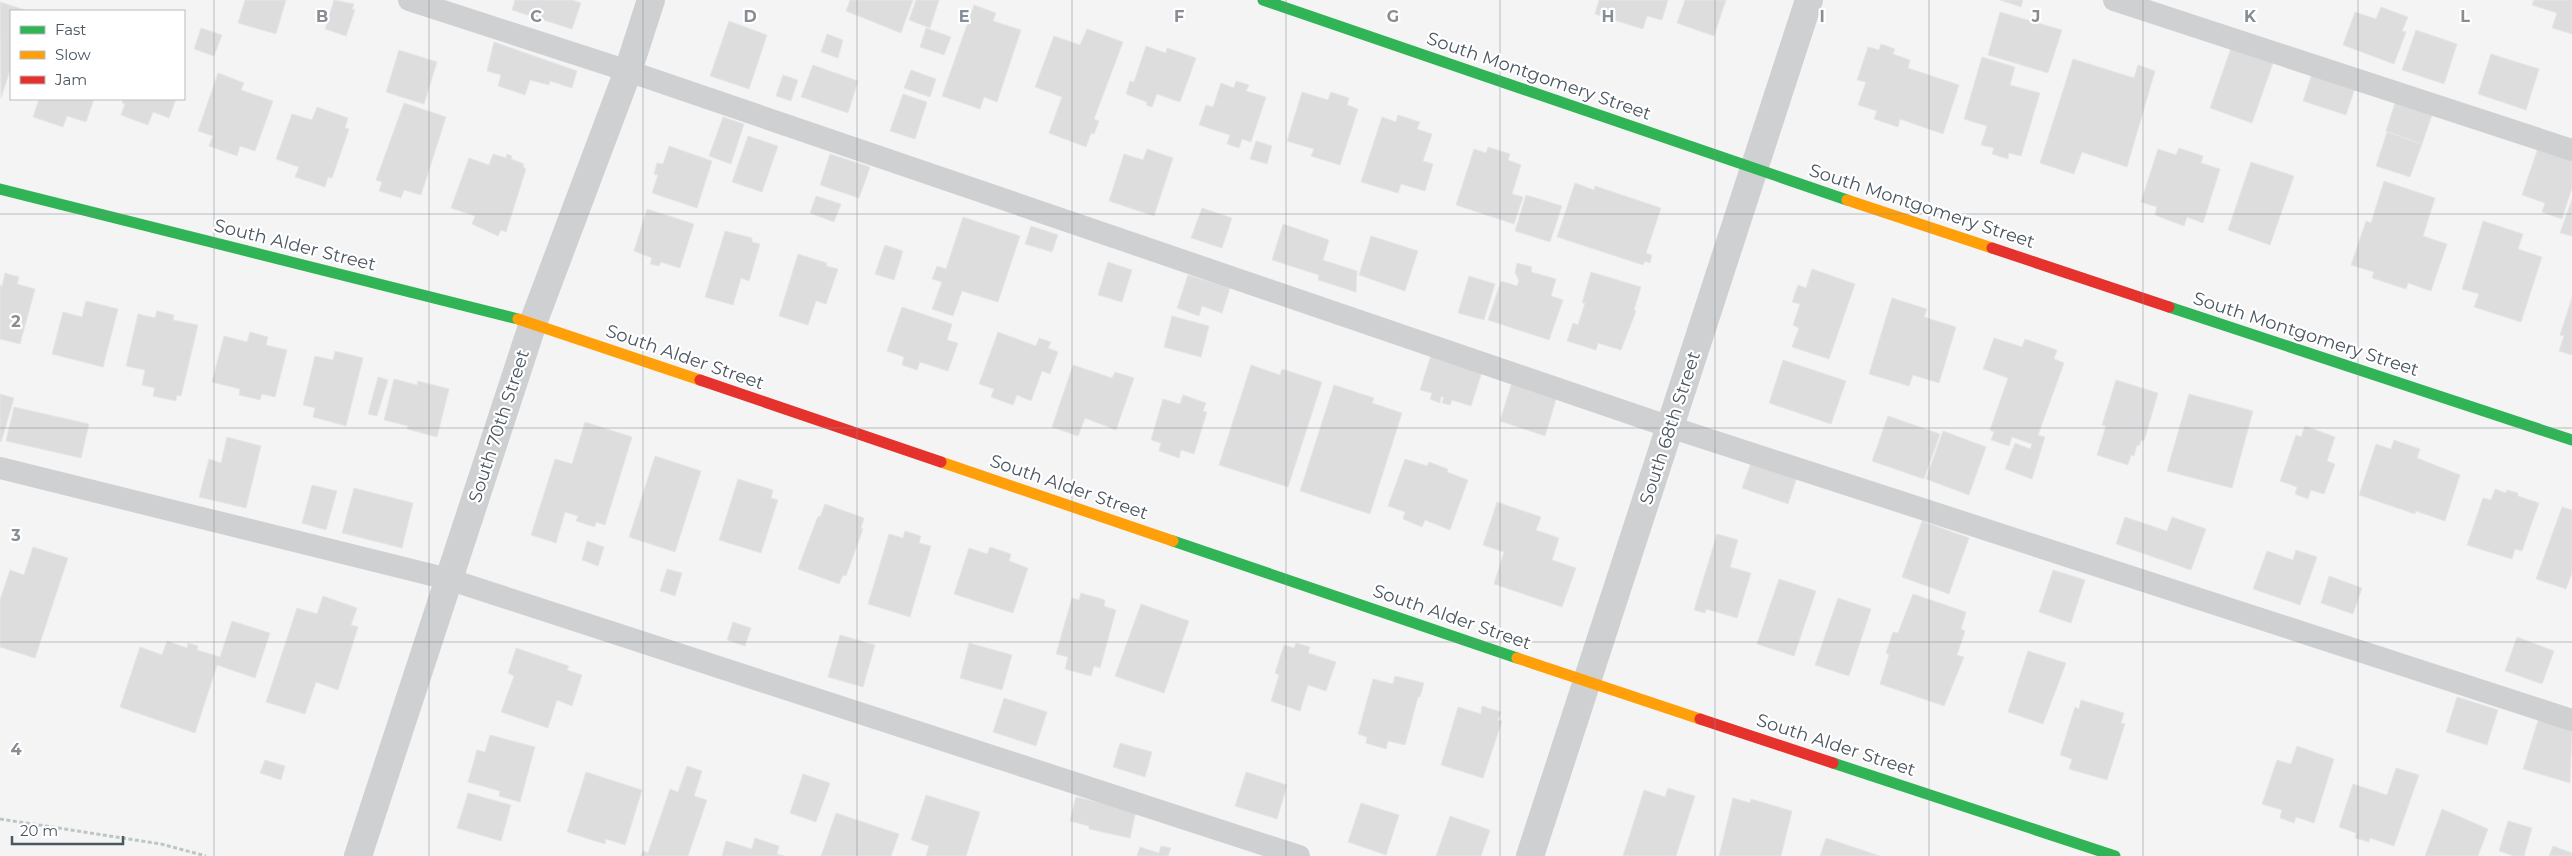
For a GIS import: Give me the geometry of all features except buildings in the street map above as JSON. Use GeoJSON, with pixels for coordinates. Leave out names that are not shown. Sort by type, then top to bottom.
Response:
{"type":"FeatureCollection","features":[{"type":"Feature","properties":{"kind":"street","name":"South 70th Street"},"geometry":{"type":"LineString","coordinates":[[358,856],[533,323],[628,71],[652,0]]}},
{"type":"Feature","properties":{"kind":"street","name":"South Montgomery Street"},"geometry":{"type":"LineString","coordinates":[[1263,0],[1754,169],[2572,440]]}},
{"type":"Feature","properties":{"kind":"street","name":"South 68th Street"},"geometry":{"type":"LineString","coordinates":[[1530,856],[1809,0]]}},
{"type":"Feature","properties":{"kind":"street","name":"South Alder Street"},"geometry":{"type":"LineString","coordinates":[[0,189],[533,323],[1587,682],[2115,856]]}},
{"type":"Feature","properties":{"kind":"lane"},"geometry":{"type":"LineString","coordinates":[[409,0],[628,71],[1670,427],[2572,720]]}},
{"type":"Feature","properties":{"kind":"lane"},"geometry":{"type":"LineString","coordinates":[[2114,0],[2572,150]]}},
{"type":"Feature","properties":{"kind":"lane"},"geometry":{"type":"LineString","coordinates":[[0,468],[448,579],[1299,856]]}},
{"type":"Feature","properties":{"kind":"path"},"geometry":{"type":"LineString","coordinates":[[0,819],[161,844],[206,856]]}},
{"type":"Feature","properties":{"kind":"traffic: fast"},"geometry":{"type":"LineString","coordinates":[[1263,0],[1847,200]]}},
{"type":"Feature","properties":{"kind":"traffic: fast"},"geometry":{"type":"LineString","coordinates":[[0,189],[518,319]]}},
{"type":"Feature","properties":{"kind":"traffic: fast"},"geometry":{"type":"LineString","coordinates":[[2169,307],[2572,440]]}},
{"type":"Feature","properties":{"kind":"traffic: fast"},"geometry":{"type":"LineString","coordinates":[[1173,541],[1517,658]]}},
{"type":"Feature","properties":{"kind":"traffic: fast"},"geometry":{"type":"LineString","coordinates":[[1833,763],[2115,856]]}},
{"type":"Feature","properties":{"kind":"traffic: slow"},"geometry":{"type":"LineString","coordinates":[[1847,200],[1992,248]]}},
{"type":"Feature","properties":{"kind":"traffic: slow"},"geometry":{"type":"LineString","coordinates":[[518,319],[700,380]]}},
{"type":"Feature","properties":{"kind":"traffic: slow"},"geometry":{"type":"LineString","coordinates":[[941,462],[1173,541]]}},
{"type":"Feature","properties":{"kind":"traffic: slow"},"geometry":{"type":"LineString","coordinates":[[1517,658],[1700,719]]}},
{"type":"Feature","properties":{"kind":"traffic: jam"},"geometry":{"type":"LineString","coordinates":[[1992,248],[2169,307]]}},
{"type":"Feature","properties":{"kind":"traffic: jam"},"geometry":{"type":"LineString","coordinates":[[700,380],[941,462]]}},
{"type":"Feature","properties":{"kind":"traffic: jam"},"geometry":{"type":"LineString","coordinates":[[1700,719],[1833,763]]}}]}
